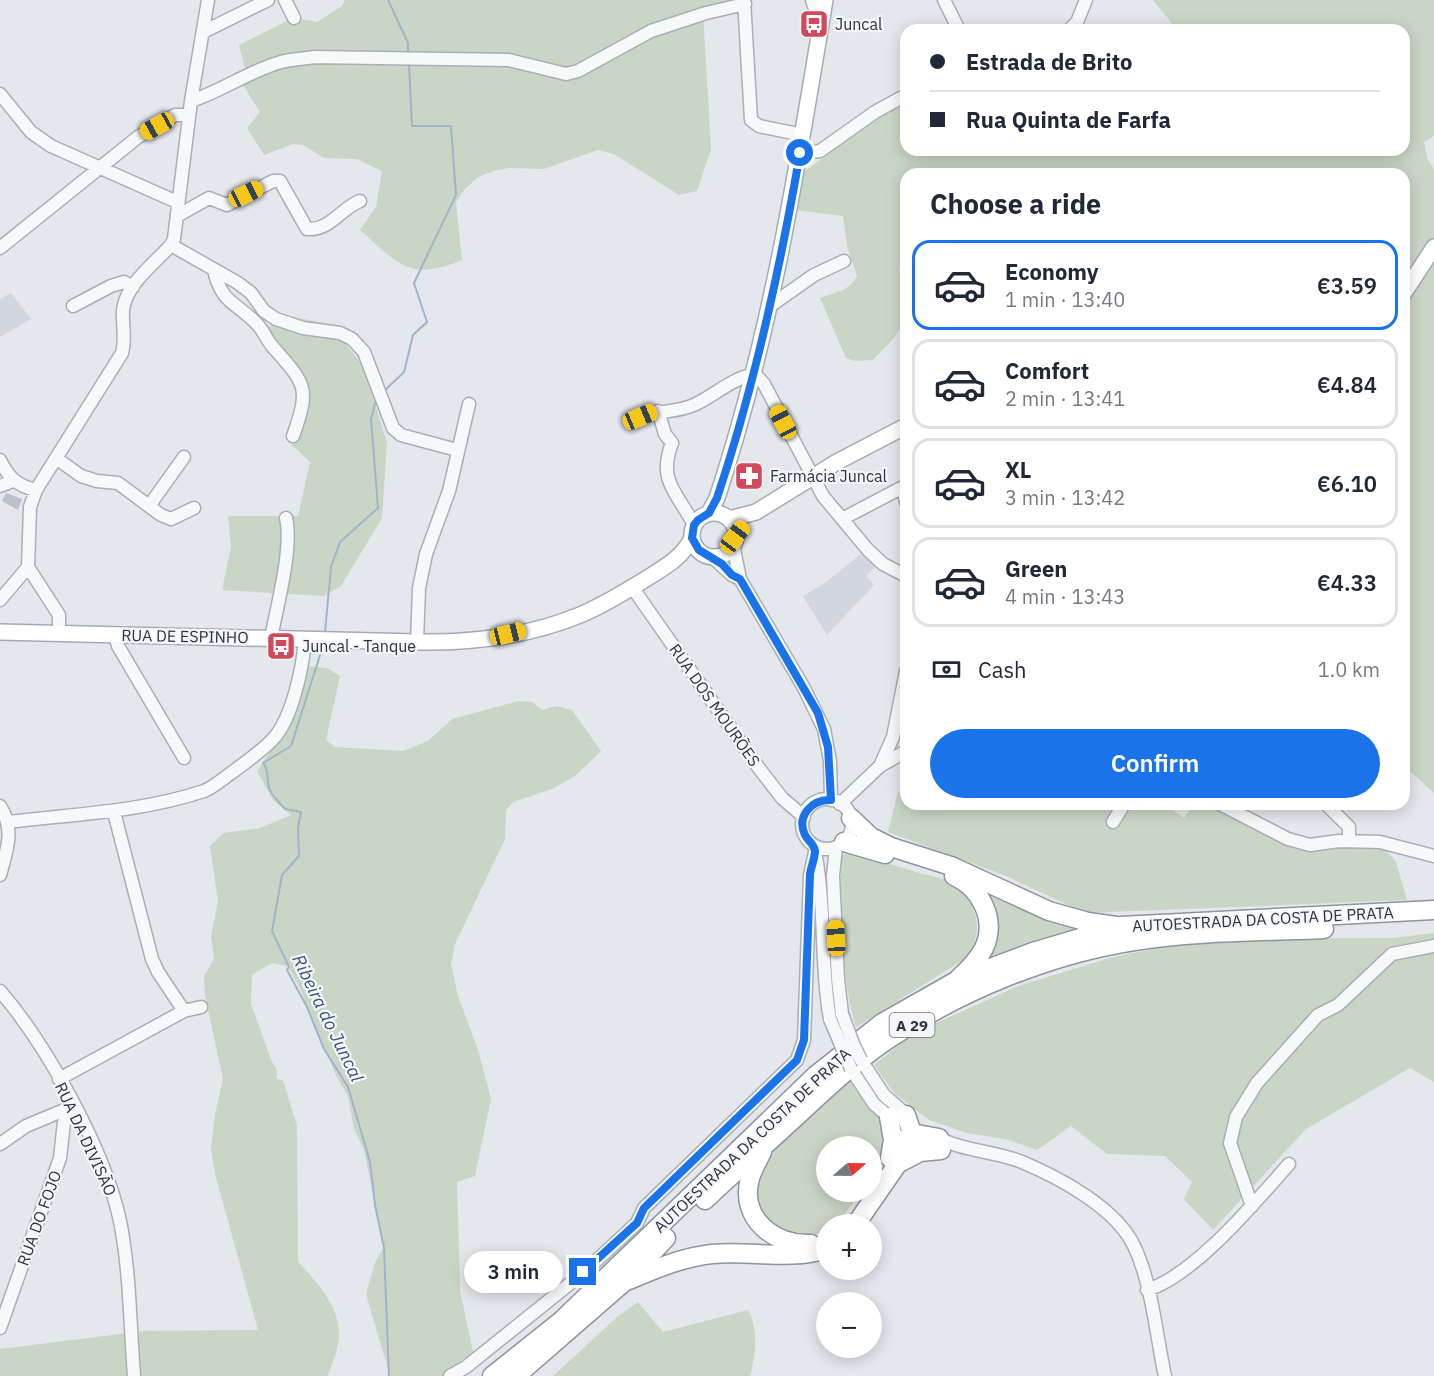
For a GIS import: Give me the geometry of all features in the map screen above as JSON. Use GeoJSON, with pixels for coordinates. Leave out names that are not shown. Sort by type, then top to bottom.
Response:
{"type":"FeatureCollection","features":[{"type":"Feature","properties":{"kind":"highway"},"geometry":{"type":"LineString","coordinates":[[841,807],[871,837],[891,846],[951,866],[1049,911],[1088,922],[1121,926]]}},
{"type":"Feature","properties":{"kind":"highway"},"geometry":{"type":"LineString","coordinates":[[840,845],[857,844],[957,877],[974,889],[985,908],[988,919],[986,941],[978,958],[956,981]]}},
{"type":"Feature","properties":{"kind":"highway","name":"AUTOESTRADA DA COSTA DE PRATA"},"geometry":{"type":"LineString","coordinates":[[492,1376],[561,1321],[816,1075],[882,1023],[956,981],[1033,952],[1121,926],[1434,910]]}},
{"type":"Feature","properties":{"kind":"highway","name":"AUTOESTRADA DA COSTA DE PRATA"},"geometry":{"type":"LineString","coordinates":[[516,1376],[624,1282],[708,1197],[834,1083],[890,1038],[996,981],[1039,964],[1087,950],[1143,940],[1434,922]]}},
{"type":"Feature","properties":{"kind":"highway"},"geometry":{"type":"LineString","coordinates":[[882,1175],[910,1146],[912,1135],[898,1116]]}},
{"type":"Feature","properties":{"kind":"highway"},"geometry":{"type":"LineString","coordinates":[[861,1214],[893,1161],[893,1140],[898,1116]]}},
{"type":"Feature","properties":{"kind":"highway"},"geometry":{"type":"LineString","coordinates":[[912,1135],[923,1134],[940,1144]]}},
{"type":"Feature","properties":{"kind":"highway"},"geometry":{"type":"LineString","coordinates":[[893,1161],[940,1144]]}},
{"type":"Feature","properties":{"kind":"highway"},"geometry":{"type":"LineString","coordinates":[[765,1146],[749,1180],[749,1199],[756,1217],[765,1231],[779,1240],[793,1244],[809,1245],[816,1243]]}},
{"type":"Feature","properties":{"kind":"highway"},"geometry":{"type":"LineString","coordinates":[[624,1282],[680,1261],[712,1254],[794,1255],[816,1251]]}},
{"type":"Feature","properties":{"kind":"main road"},"geometry":{"type":"LineString","coordinates":[[708,555],[694,545],[708,521],[717,498],[755,374],[800,153],[820,3]]}},
{"type":"Feature","properties":{"kind":"main road"},"geometry":{"type":"LineString","coordinates":[[1410,284],[1434,247]]}},
{"type":"Feature","properties":{"kind":"main road"},"geometry":{"type":"LineString","coordinates":[[708,521],[756,512],[837,462],[900,429]]}},
{"type":"Feature","properties":{"kind":"main road"},"geometry":{"type":"LineString","coordinates":[[734,541],[756,512]]}},
{"type":"Feature","properties":{"kind":"main road"},"geometry":{"type":"LineString","coordinates":[[708,521],[735,531],[734,541]]}},
{"type":"Feature","properties":{"kind":"main road","name":"RUA DE ESPINHO"},"geometry":{"type":"LineString","coordinates":[[0,632],[417,642],[478,641],[578,616],[676,560],[708,521]]}},
{"type":"Feature","properties":{"kind":"main road","name":"RUA DE ESPINHO"},"geometry":{"type":"LineString","coordinates":[[676,560],[724,554],[734,541]]}},
{"type":"Feature","properties":{"kind":"street"},"geometry":{"type":"LineString","coordinates":[[59,633],[59,615],[28,567],[30,507],[36,490],[122,353],[124,303],[133,287],[171,245],[177,216],[190,101],[208,0]]}},
{"type":"Feature","properties":{"kind":"street"},"geometry":{"type":"LineString","coordinates":[[203,32],[268,0]]}},
{"type":"Feature","properties":{"kind":"street"},"geometry":{"type":"LineString","coordinates":[[285,0],[294,18]]}},
{"type":"Feature","properties":{"kind":"street"},"geometry":{"type":"LineString","coordinates":[[944,0],[957,24]]}},
{"type":"Feature","properties":{"kind":"street"},"geometry":{"type":"LineString","coordinates":[[1075,24],[1086,0]]}},
{"type":"Feature","properties":{"kind":"street"},"geometry":{"type":"LineString","coordinates":[[190,101],[211,95],[257,71],[283,61],[314,57],[509,60],[566,74],[578,71],[651,31],[744,2],[751,120],[759,126],[803,135]]}},
{"type":"Feature","properties":{"kind":"street"},"geometry":{"type":"LineString","coordinates":[[0,94],[31,132],[51,146],[177,202]]}},
{"type":"Feature","properties":{"kind":"street"},"geometry":{"type":"LineString","coordinates":[[800,153],[820,151],[875,112],[900,98]]}},
{"type":"Feature","properties":{"kind":"street"},"geometry":{"type":"LineString","coordinates":[[0,248],[138,137],[176,116],[189,115]]}},
{"type":"Feature","properties":{"kind":"street"},"geometry":{"type":"LineString","coordinates":[[177,216],[209,198],[227,206],[273,181],[280,181],[307,229],[318,228],[337,218],[350,204],[360,201]]}},
{"type":"Feature","properties":{"kind":"street"},"geometry":{"type":"LineString","coordinates":[[171,245],[238,283],[276,319],[303,328],[340,333],[352,339],[364,352],[393,428],[401,435],[457,450]]}},
{"type":"Feature","properties":{"kind":"street"},"geometry":{"type":"LineString","coordinates":[[770,306],[814,275],[844,261]]}},
{"type":"Feature","properties":{"kind":"street"},"geometry":{"type":"LineString","coordinates":[[214,270],[218,287],[226,300],[257,323],[271,345],[291,365],[300,381],[304,394],[304,407],[293,436]]}},
{"type":"Feature","properties":{"kind":"street"},"geometry":{"type":"LineString","coordinates":[[73,306],[111,286],[124,282],[133,287]]}},
{"type":"Feature","properties":{"kind":"street"},"geometry":{"type":"LineString","coordinates":[[640,417],[658,411],[682,410],[697,404],[708,395],[746,375],[755,374],[764,384],[823,496],[883,564],[900,573]]}},
{"type":"Feature","properties":{"kind":"street"},"geometry":{"type":"LineString","coordinates":[[417,642],[421,577],[426,554],[449,491],[468,404]]}},
{"type":"Feature","properties":{"kind":"street"},"geometry":{"type":"LineString","coordinates":[[658,411],[665,434],[672,443],[665,468],[668,483],[683,506],[708,521]]}},
{"type":"Feature","properties":{"kind":"street"},"geometry":{"type":"LineString","coordinates":[[149,506],[184,457]]}},
{"type":"Feature","properties":{"kind":"street"},"geometry":{"type":"LineString","coordinates":[[56,458],[81,476],[97,481],[118,483],[161,515],[171,519],[194,508]]}},
{"type":"Feature","properties":{"kind":"street"},"geometry":{"type":"LineString","coordinates":[[0,460],[13,481],[23,488],[36,490]]}},
{"type":"Feature","properties":{"kind":"street"},"geometry":{"type":"LineString","coordinates":[[0,486],[13,481]]}},
{"type":"Feature","properties":{"kind":"street"},"geometry":{"type":"LineString","coordinates":[[842,519],[900,489]]}},
{"type":"Feature","properties":{"kind":"street"},"geometry":{"type":"LineString","coordinates":[[271,638],[289,529],[286,518]]}},
{"type":"Feature","properties":{"kind":"street"},"geometry":{"type":"LineString","coordinates":[[734,541],[740,579],[818,713],[828,747],[841,807],[851,828],[840,845],[833,876],[838,979],[843,1014],[854,1046],[879,1099],[898,1116]]}},
{"type":"Feature","properties":{"kind":"street"},"geometry":{"type":"LineString","coordinates":[[708,555],[740,579]]}},
{"type":"Feature","properties":{"kind":"street"},"geometry":{"type":"LineString","coordinates":[[0,600],[28,567]]}},
{"type":"Feature","properties":{"kind":"street","name":"RUA DOS MOURÕES"},"geometry":{"type":"LineString","coordinates":[[632,587],[758,767],[782,798],[804,817]]}},
{"type":"Feature","properties":{"kind":"street"},"geometry":{"type":"LineString","coordinates":[[115,634],[118,646],[184,758]]}},
{"type":"Feature","properties":{"kind":"street"},"geometry":{"type":"LineString","coordinates":[[9,822],[81,813],[114,812],[206,790],[255,756],[274,738],[283,723],[292,698],[304,653],[305,639]]}},
{"type":"Feature","properties":{"kind":"street"},"geometry":{"type":"LineString","coordinates":[[880,766],[893,737],[900,701]]}},
{"type":"Feature","properties":{"kind":"street"},"geometry":{"type":"LineString","coordinates":[[893,737],[900,747]]}},
{"type":"Feature","properties":{"kind":"street"},"geometry":{"type":"LineString","coordinates":[[841,807],[880,766],[900,754]]}},
{"type":"Feature","properties":{"kind":"street"},"geometry":{"type":"LineString","coordinates":[[841,807],[814,803],[804,817],[804,834],[814,848],[820,876],[825,981],[830,1019],[859,1084],[898,1116],[940,1144],[1046,1174],[1106,1211],[1120,1224],[1134,1245],[1147,1290],[1165,1376]]}},
{"type":"Feature","properties":{"kind":"street"},"geometry":{"type":"LineString","coordinates":[[0,806],[9,822],[10,831],[0,875]]}},
{"type":"Feature","properties":{"kind":"street"},"geometry":{"type":"LineString","coordinates":[[1113,822],[1120,810]]}},
{"type":"Feature","properties":{"kind":"street"},"geometry":{"type":"LineString","coordinates":[[1232,810],[1288,839],[1310,845],[1349,841],[1380,842],[1434,855]]}},
{"type":"Feature","properties":{"kind":"street"},"geometry":{"type":"LineString","coordinates":[[1332,810],[1349,827],[1349,841]]}},
{"type":"Feature","properties":{"kind":"street"},"geometry":{"type":"LineString","coordinates":[[114,812],[153,959],[158,972],[184,1011]]}},
{"type":"Feature","properties":{"kind":"street"},"geometry":{"type":"LineString","coordinates":[[814,848],[824,849],[840,845]]}},
{"type":"Feature","properties":{"kind":"street"},"geometry":{"type":"LineString","coordinates":[[450,1376],[466,1367],[532,1315],[614,1244],[637,1223],[644,1208],[797,1060],[804,1040],[810,874],[814,848]]}},
{"type":"Feature","properties":{"kind":"street"},"geometry":{"type":"LineString","coordinates":[[1252,1206],[1230,1143],[1236,1117],[1257,1083],[1318,1015],[1338,1005],[1392,954],[1434,946]]}},
{"type":"Feature","properties":{"kind":"street","name":"RUA DA DIVISÃO"},"geometry":{"type":"LineString","coordinates":[[0,992],[17,1010],[76,1108],[112,1187],[126,1261],[134,1376]]}},
{"type":"Feature","properties":{"kind":"street"},"geometry":{"type":"LineString","coordinates":[[58,1079],[184,1011],[201,1007]]}},
{"type":"Feature","properties":{"kind":"street"},"geometry":{"type":"LineString","coordinates":[[0,1144],[26,1126],[76,1108]]}},
{"type":"Feature","properties":{"kind":"street","name":"RUA DO FOJO"},"geometry":{"type":"LineString","coordinates":[[0,1328],[60,1158],[64,1122],[76,1108]]}},
{"type":"Feature","properties":{"kind":"street"},"geometry":{"type":"LineString","coordinates":[[1147,1290],[1158,1287],[1190,1264],[1238,1222],[1289,1164]]}},
{"type":"Feature","properties":{"kind":"shaded area"},"geometry":{"type":"Polygon","coordinates":[[[11,293],[31,319],[0,337],[0,299],[11,293]]]}},
{"type":"Feature","properties":{"kind":"shaded area"},"geometry":{"type":"Polygon","coordinates":[[[862,553],[876,566],[866,576],[874,585],[827,635],[803,596],[825,583],[862,553]]]}},
{"type":"Feature","properties":{"kind":"green space"},"geometry":{"type":"Polygon","coordinates":[[[345,0],[733,0],[703,12],[711,149],[697,191],[679,195],[614,154],[598,150],[544,169],[509,168],[493,171],[478,177],[464,190],[456,202],[462,260],[429,269],[406,266],[395,260],[360,230],[376,207],[382,171],[356,159],[324,158],[303,145],[293,144],[264,155],[247,128],[260,112],[243,85],[246,72],[239,45],[293,18],[317,22],[342,6],[345,0]]]}},
{"type":"Feature","properties":{"kind":"green space"},"geometry":{"type":"Polygon","coordinates":[[[1153,0],[1434,0],[1434,136],[1424,142],[1428,160],[1434,169],[1434,793],[1410,772],[1410,168],[900,168],[900,328],[873,360],[855,361],[846,358],[820,298],[846,288],[857,276],[847,246],[843,216],[795,210],[801,174],[864,127],[900,105],[900,156],[1410,156],[1410,24],[1172,24],[1153,0]]]}},
{"type":"Feature","properties":{"kind":"green space"},"geometry":{"type":"Polygon","coordinates":[[[289,316],[329,324],[363,365],[387,443],[382,518],[341,586],[324,596],[222,590],[231,547],[228,516],[298,516],[310,462],[291,444],[305,408],[284,361],[257,333],[289,316]]]}},
{"type":"Feature","properties":{"kind":"green space"},"geometry":{"type":"Polygon","coordinates":[[[305,666],[327,668],[340,676],[326,740],[335,747],[403,751],[428,741],[452,719],[518,701],[532,702],[542,710],[557,706],[572,710],[601,751],[575,776],[552,789],[513,802],[506,810],[505,839],[455,944],[451,964],[458,996],[478,1050],[491,1099],[475,1176],[457,1182],[460,1290],[474,1357],[444,1376],[390,1376],[366,1294],[375,1263],[384,1246],[364,1150],[354,1129],[348,1096],[336,1076],[300,989],[288,966],[272,963],[252,975],[251,1004],[276,1068],[277,1079],[283,1080],[297,1126],[298,1262],[326,1295],[336,1314],[338,1345],[328,1376],[0,1376],[0,1349],[144,1331],[258,1330],[215,1174],[211,1148],[215,1114],[223,1079],[205,996],[204,976],[214,959],[211,936],[218,901],[210,846],[224,833],[260,828],[291,815],[273,800],[257,771],[282,735],[299,702],[305,666]]]}},
{"type":"Feature","properties":{"kind":"green space"},"geometry":{"type":"Polygon","coordinates":[[[898,792],[900,792],[900,810],[1173,810],[1184,818],[1190,810],[1221,810],[1284,843],[1380,843],[1396,862],[1407,900],[1085,913],[1006,876],[888,832],[898,792]]]}},
{"type":"Feature","properties":{"kind":"green space"},"geometry":{"type":"Polygon","coordinates":[[[850,852],[950,882],[969,900],[974,910],[977,930],[975,941],[963,960],[856,1027],[844,964],[841,920],[842,855],[850,852]]]}},
{"type":"Feature","properties":{"kind":"green space"},"geometry":{"type":"Polygon","coordinates":[[[981,888],[1083,930],[981,962],[981,888]]]}},
{"type":"Feature","properties":{"kind":"green space"},"geometry":{"type":"Polygon","coordinates":[[[1434,933],[1434,1082],[1410,1068],[1306,1129],[1213,1230],[1184,1199],[1192,1182],[1165,1156],[1107,1154],[1071,1126],[1037,1150],[1009,1140],[967,1133],[929,1120],[894,1093],[874,1065],[912,1034],[1018,986],[1113,957],[1163,947],[1248,939],[1393,938],[1434,933]]]}},
{"type":"Feature","properties":{"kind":"green space"},"geometry":{"type":"Polygon","coordinates":[[[850,1078],[883,1124],[887,1134],[887,1146],[882,1160],[882,1136],[816,1136],[816,1202],[854,1202],[845,1214],[816,1214],[816,1235],[802,1239],[765,1222],[754,1196],[756,1181],[764,1165],[808,1116],[850,1078]]]}},
{"type":"Feature","properties":{"kind":"green space"},"geometry":{"type":"Polygon","coordinates":[[[638,1302],[663,1332],[748,1310],[755,1334],[754,1359],[750,1376],[553,1376],[617,1317],[638,1302]]]}},
{"type":"Feature","properties":{"kind":"building"},"geometry":{"type":"Polygon","coordinates":[[[6,493],[22,499],[18,510],[2,501],[6,493]]]}},
{"type":"Feature","properties":{"kind":"waterway","name":"Ribeira do Juncal"},"geometry":{"type":"LineString","coordinates":[[388,0],[408,43],[408,51]]}},
{"type":"Feature","properties":{"kind":"waterway","name":"Ribeira do Juncal"},"geometry":{"type":"LineString","coordinates":[[383,392],[404,372],[413,335],[427,322],[414,283],[456,195],[451,126],[412,126],[409,65]]}},
{"type":"Feature","properties":{"kind":"waterway","name":"Ribeira do Juncal"},"geometry":{"type":"LineString","coordinates":[[325,632],[331,567],[340,542],[378,508],[371,419],[376,400]]}},
{"type":"Feature","properties":{"kind":"waterway","name":"Ribeira do Juncal"},"geometry":{"type":"LineString","coordinates":[[323,646],[291,746],[263,763],[269,788],[274,797],[285,809],[301,812],[298,828],[299,856],[282,875],[272,931],[289,967],[287,970],[307,1007],[324,1049],[348,1087],[370,1162],[375,1205],[384,1248],[389,1376]]}},
{"type":"Feature","properties":{"kind":"place","name":"Juncal"},"geometry":{"type":"Point","coordinates":[814,24]}},
{"type":"Feature","properties":{"kind":"place","name":"Farmácia Juncal"},"geometry":{"type":"Point","coordinates":[749,476]}},
{"type":"Feature","properties":{"kind":"place","name":"Juncal - Tanque"},"geometry":{"type":"Point","coordinates":[281,646]}},
{"type":"Feature","properties":{"kind":"route"},"geometry":{"type":"LineString","coordinates":[[583,1272],[637,1223],[644,1208],[797,1060],[804,1040],[807,918],[810,874],[815,852],[813,844],[804,834],[802,825],[805,813],[814,803],[831,800],[830,761],[824,729],[818,713],[740,579],[732,575],[711,556],[699,550],[692,538],[694,525],[709,513],[717,498],[751,389],[800,153]]}}]}
